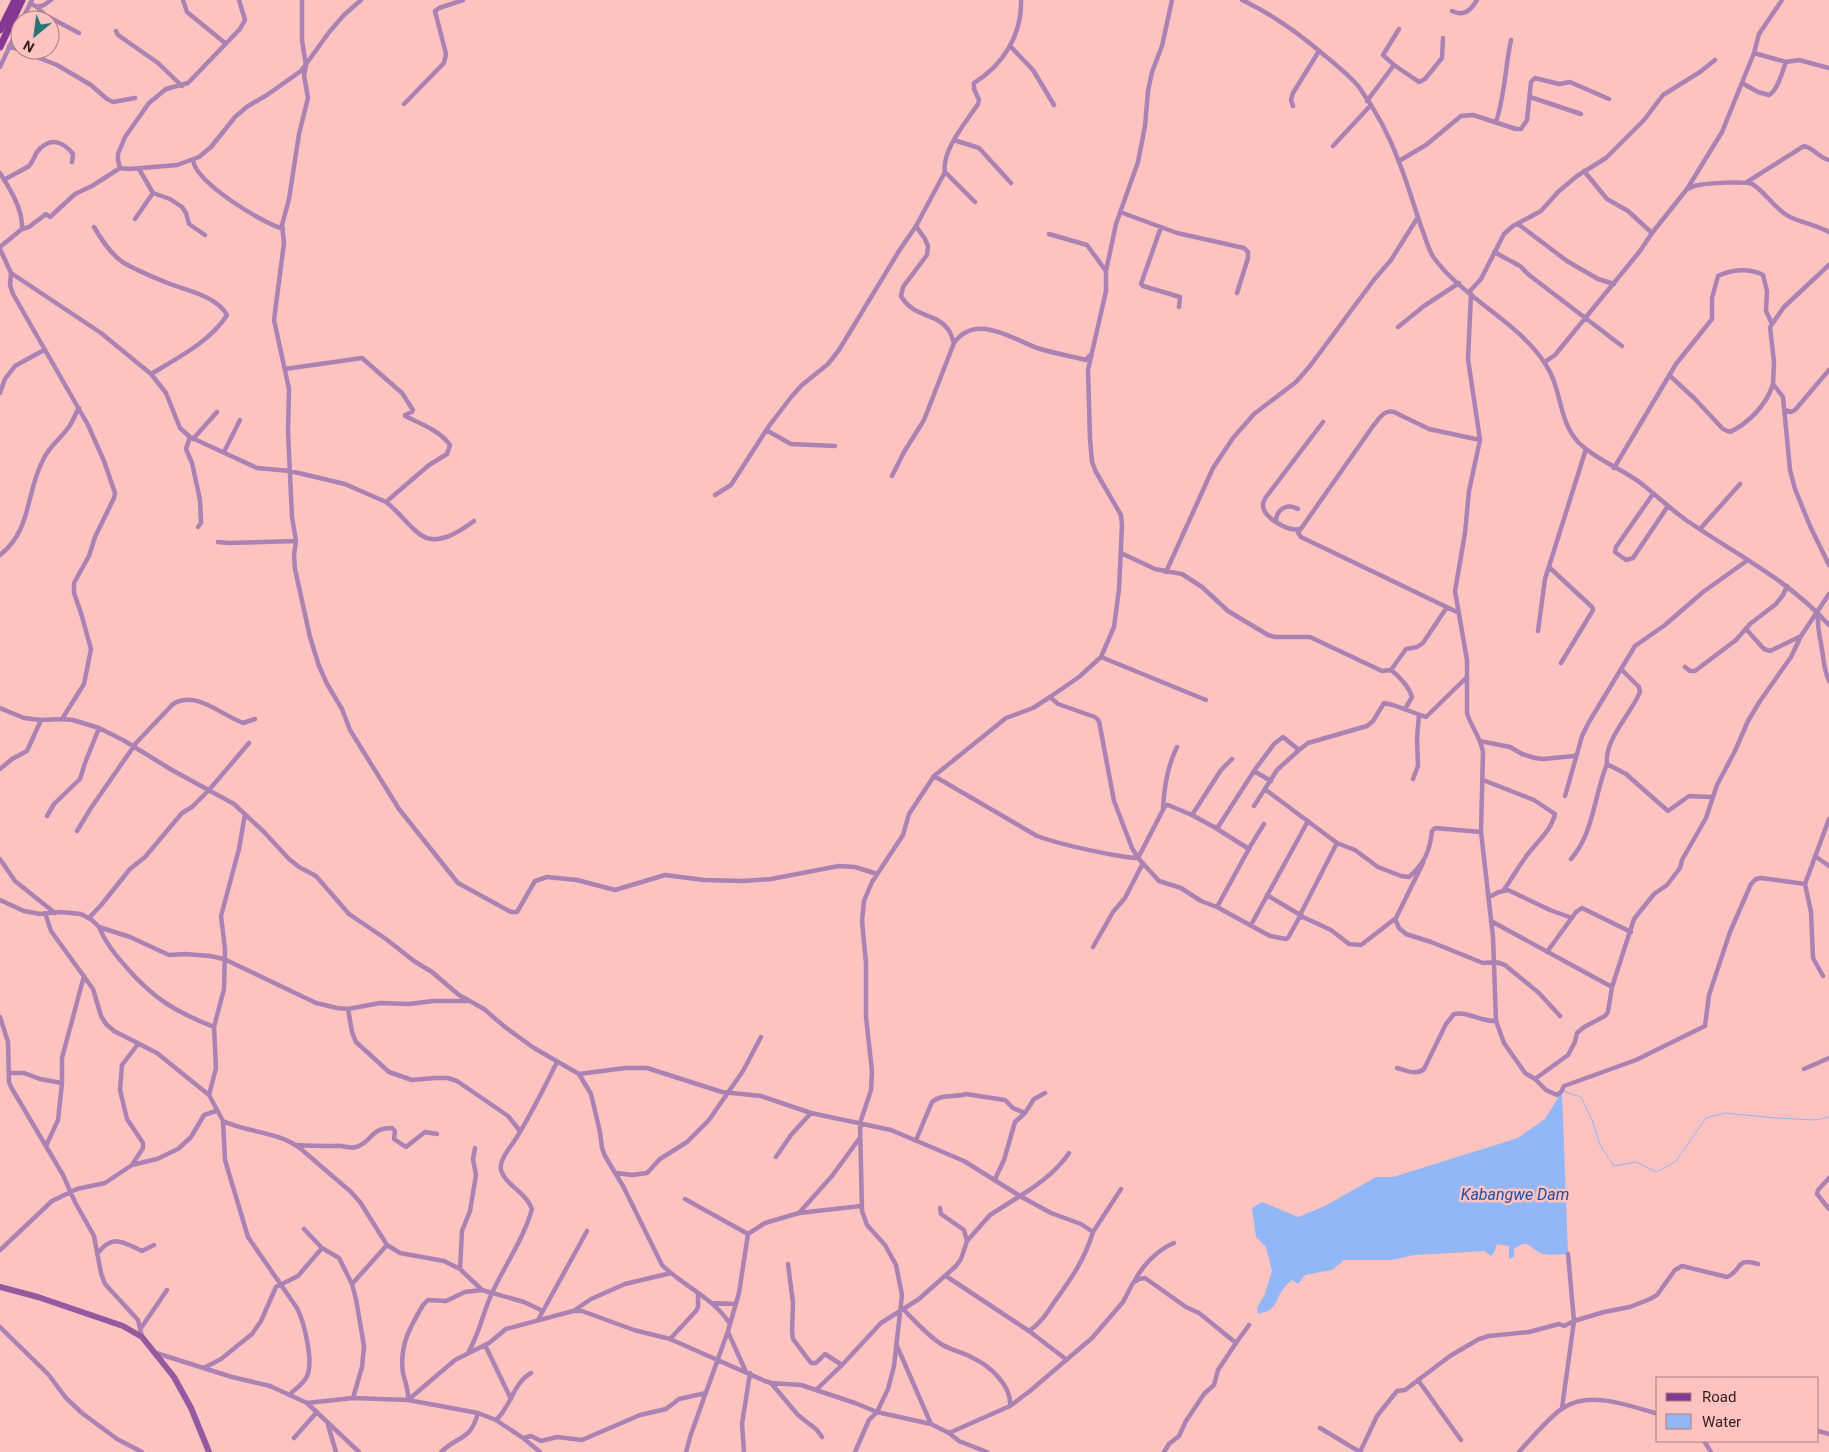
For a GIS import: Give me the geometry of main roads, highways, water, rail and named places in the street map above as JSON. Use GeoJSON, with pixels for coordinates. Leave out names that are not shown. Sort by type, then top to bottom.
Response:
{"type":"FeatureCollection","features":[{"type":"Feature","properties":{"kind":"main road"},"geometry":{"type":"LineString","coordinates":[[0,30],[14,0]]}},
{"type":"Feature","properties":{"kind":"main road"},"geometry":{"type":"LineString","coordinates":[[0,47],[22,0]]}},
{"type":"Feature","properties":{"kind":"water","name":"Kabangwe Dam"},"geometry":{"type":"Polygon","coordinates":[[[1562,1091],[1568,1254],[1543,1254],[1527,1244],[1523,1244],[1514,1249],[1514,1257],[1509,1259],[1509,1246],[1497,1244],[1491,1256],[1484,1251],[1415,1255],[1391,1260],[1344,1260],[1332,1270],[1305,1275],[1298,1284],[1292,1280],[1283,1289],[1273,1308],[1258,1314],[1257,1308],[1265,1294],[1272,1271],[1266,1247],[1256,1237],[1252,1208],[1262,1202],[1298,1217],[1325,1206],[1376,1177],[1393,1177],[1518,1138],[1545,1119],[1562,1091]]]}},
{"type":"Feature","properties":{"kind":"waterway"},"geometry":{"type":"LineString","coordinates":[[1563,1091],[1581,1097],[1592,1120],[1600,1145],[1614,1166],[1636,1162],[1657,1172],[1676,1161],[1706,1118],[1724,1113],[1815,1120],[1829,1117]]}}]}
